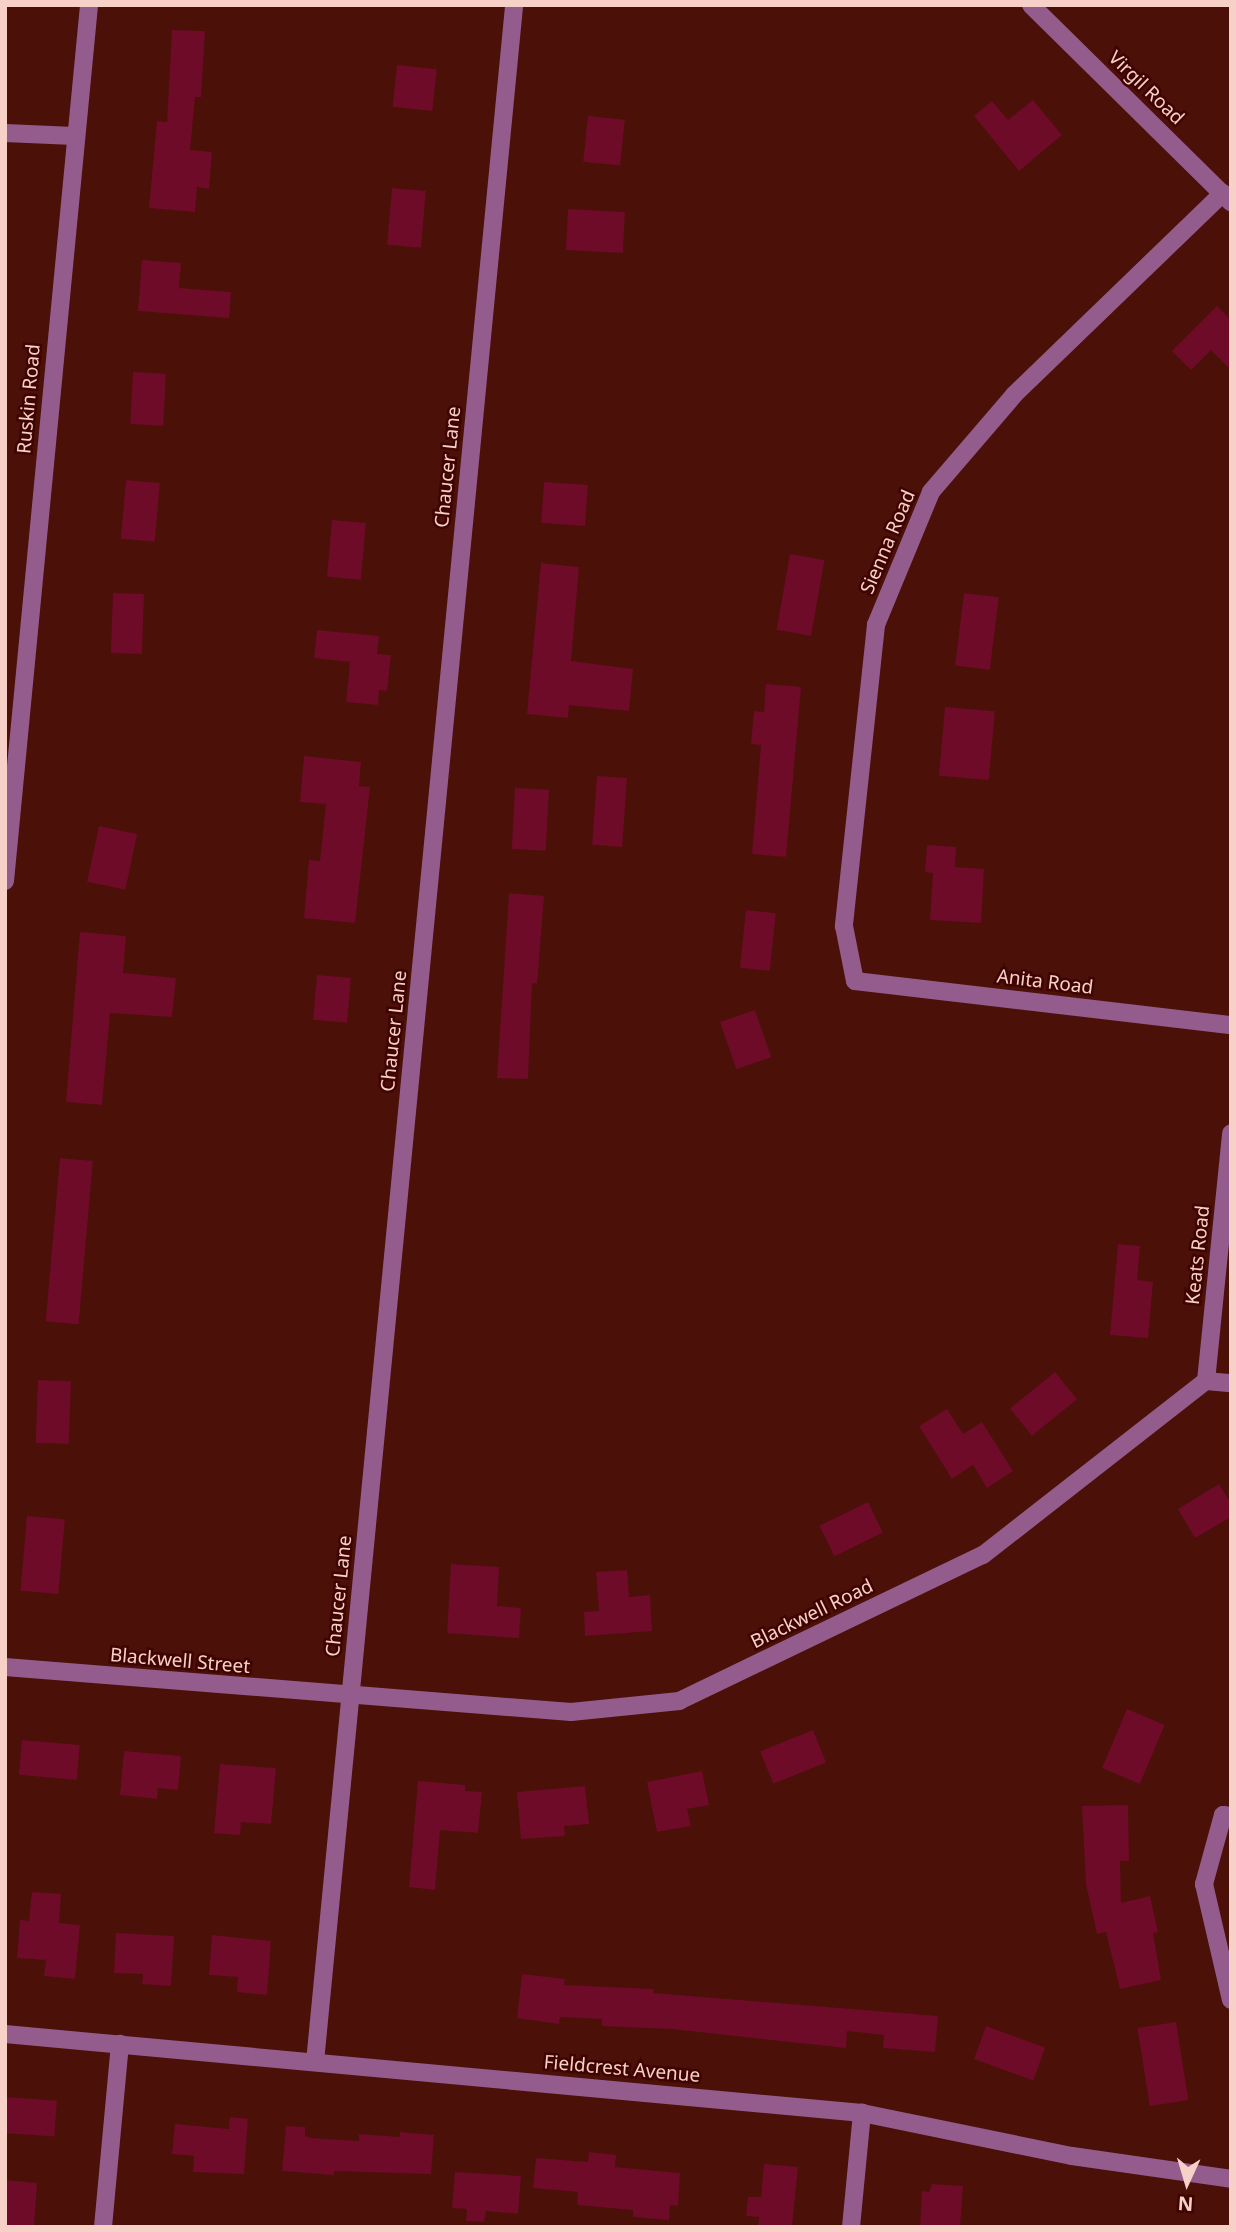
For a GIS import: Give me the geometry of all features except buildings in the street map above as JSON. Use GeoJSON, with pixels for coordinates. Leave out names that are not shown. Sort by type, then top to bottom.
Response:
{"type":"FeatureCollection","features":[{"type":"Feature","properties":{"kind":"street","name":"Ruskin Road"},"geometry":{"type":"LineString","coordinates":[[5,881],[74,136],[89,5]]}},
{"type":"Feature","properties":{"kind":"street","name":"Chaucer Lane"},"geometry":{"type":"LineString","coordinates":[[315,2062],[514,5]]}},
{"type":"Feature","properties":{"kind":"street","name":"Virgil Road"},"geometry":{"type":"LineString","coordinates":[[1031,5],[1227,198]]}},
{"type":"Feature","properties":{"kind":"street"},"geometry":{"type":"LineString","coordinates":[[5,132],[74,136]]}},
{"type":"Feature","properties":{"kind":"street","name":"Sienna Road"},"geometry":{"type":"LineString","coordinates":[[855,981],[844,926],[876,625],[931,492],[1014,395],[1227,198]]}},
{"type":"Feature","properties":{"kind":"street","name":"Anita Road"},"geometry":{"type":"LineString","coordinates":[[855,981],[1231,1025]]}},
{"type":"Feature","properties":{"kind":"street","name":"Keats Road"},"geometry":{"type":"LineString","coordinates":[[1206,1381],[1231,1133]]}},
{"type":"Feature","properties":{"kind":"street"},"geometry":{"type":"LineString","coordinates":[[1206,1381],[1231,1383]]}},
{"type":"Feature","properties":{"kind":"street","name":"Blackwell Road"},"geometry":{"type":"LineString","coordinates":[[351,1697],[571,1712],[679,1701],[983,1555],[1206,1381]]}},
{"type":"Feature","properties":{"kind":"street","name":"Blackwell Street"},"geometry":{"type":"LineString","coordinates":[[5,1667],[351,1697]]}},
{"type":"Feature","properties":{"kind":"street"},"geometry":{"type":"LineString","coordinates":[[1227,1815],[1204,1884],[1231,2000]]}},
{"type":"Feature","properties":{"kind":"street","name":"Fieldcrest Avenue"},"geometry":{"type":"LineString","coordinates":[[5,2034],[862,2113],[1072,2156],[1231,2179]]}},
{"type":"Feature","properties":{"kind":"street"},"geometry":{"type":"LineString","coordinates":[[103,2227],[120,2044]]}},
{"type":"Feature","properties":{"kind":"street"},"geometry":{"type":"LineString","coordinates":[[851,2227],[862,2113]]}}]}
